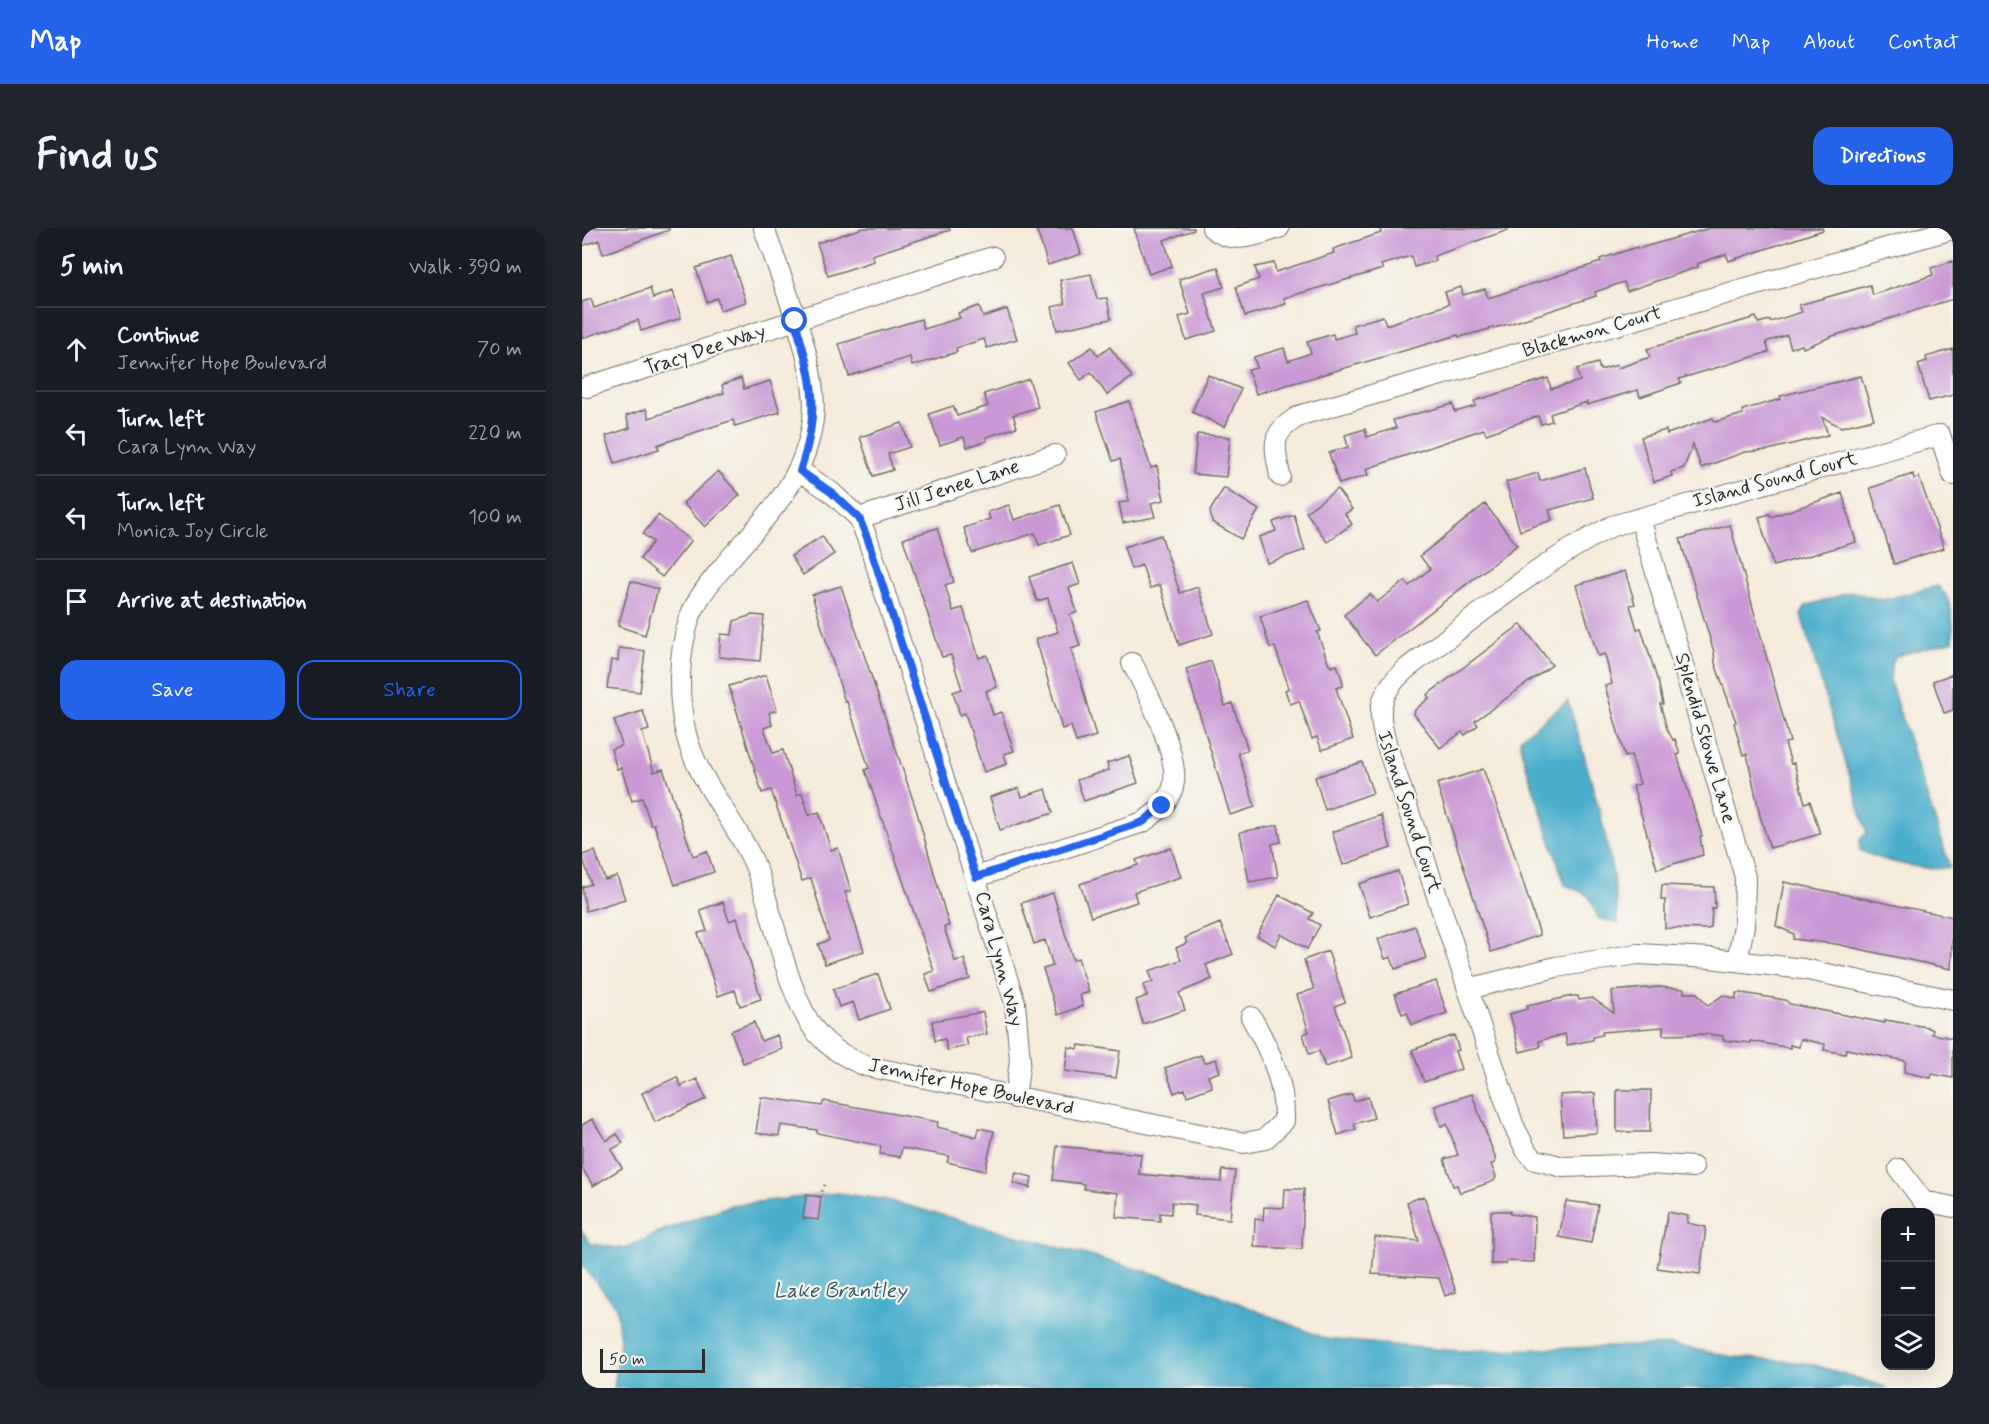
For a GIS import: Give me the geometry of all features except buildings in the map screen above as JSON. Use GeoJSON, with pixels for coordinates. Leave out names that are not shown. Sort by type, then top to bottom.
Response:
{"type":"FeatureCollection","features":[{"type":"Feature","properties":{"kind":"street","name":"Jennifer Hope Boulevard"},"geometry":{"type":"LineString","coordinates":[[764,228],[795,321],[814,392],[814,417],[800,471],[779,502],[706,586],[690,617],[682,657],[680,695],[686,735],[698,766],[756,867],[795,990],[808,1021],[822,1039],[841,1056],[866,1066],[1244,1143],[1265,1138],[1284,1121],[1285,1098],[1271,1052],[1251,1017]]}},
{"type":"Feature","properties":{"kind":"street"},"geometry":{"type":"LineString","coordinates":[[1212,228],[1221,236],[1233,239],[1279,228]]}},
{"type":"Feature","properties":{"kind":"street","name":"Blackmon Court"},"geometry":{"type":"LineString","coordinates":[[1280,476],[1274,444],[1278,432],[1301,415],[1953,229]]}},
{"type":"Feature","properties":{"kind":"street","name":"Tracy Dee Way"},"geometry":{"type":"LineString","coordinates":[[587,387],[993,257]]}},
{"type":"Feature","properties":{"kind":"street","name":"Island Sound Court"},"geometry":{"type":"LineString","coordinates":[[1693,1167],[1650,1164],[1563,1167],[1535,1160],[1526,1150],[1513,1124],[1387,746],[1380,723],[1381,706],[1389,688],[1416,663],[1517,584],[1575,545],[1612,526],[1940,435],[1953,475]]}},
{"type":"Feature","properties":{"kind":"street","name":"Jill Jenee Lane"},"geometry":{"type":"LineString","coordinates":[[859,518],[1055,454]]}},
{"type":"Feature","properties":{"kind":"street","name":"Cara Lynn Way"},"geometry":{"type":"LineString","coordinates":[[800,471],[831,492],[859,518],[868,540],[1016,1002],[1020,1060],[1015,1098]]}},
{"type":"Feature","properties":{"kind":"street","name":"Splendid Stowe Lane"},"geometry":{"type":"LineString","coordinates":[[1640,518],[1745,877],[1744,926],[1737,961]]}},
{"type":"Feature","properties":{"kind":"street"},"geometry":{"type":"LineString","coordinates":[[976,877],[1143,822],[1158,812],[1170,796],[1174,782],[1173,765],[1149,694],[1132,663]]}},
{"type":"Feature","properties":{"kind":"street"},"geometry":{"type":"LineString","coordinates":[[1468,989],[1556,966],[1638,954],[1737,961],[1803,969],[1953,1000]]}},
{"type":"Feature","properties":{"kind":"street"},"geometry":{"type":"LineString","coordinates":[[1899,1169],[1923,1200],[1953,1207]]}},
{"type":"Feature","properties":{"kind":"path"},"geometry":{"type":"LineString","coordinates":[[819,1197],[826,1182]]}},
{"type":"Feature","properties":{"kind":"water"},"geometry":{"type":"Polygon","coordinates":[[[1937,586],[1949,603],[1953,641],[1896,656],[1891,666],[1890,682],[1950,867],[1930,868],[1879,858],[1860,850],[1860,839],[1867,833],[1801,615],[1806,606],[1851,592],[1883,600],[1937,586]]]}},
{"type":"Feature","properties":{"kind":"water"},"geometry":{"type":"Polygon","coordinates":[[[1568,701],[1606,839],[1616,895],[1618,924],[1598,918],[1588,896],[1565,885],[1522,753],[1520,740],[1524,735],[1568,701]]]}},
{"type":"Feature","properties":{"kind":"water","name":"Lake Brantley"},"geometry":{"type":"Polygon","coordinates":[[[837,1193],[887,1200],[1192,1284],[1326,1339],[1458,1351],[1673,1345],[1733,1357],[1808,1363],[1889,1388],[614,1388],[620,1340],[616,1306],[582,1265],[582,1231],[591,1244],[625,1249],[659,1232],[731,1205],[837,1193]]]}},
{"type":"Feature","properties":{"kind":"route"},"geometry":{"type":"LineString","coordinates":[[795,321],[814,392],[814,417],[800,471],[831,492],[859,518],[976,877],[1143,822],[1158,812],[1162,806]]}}]}
